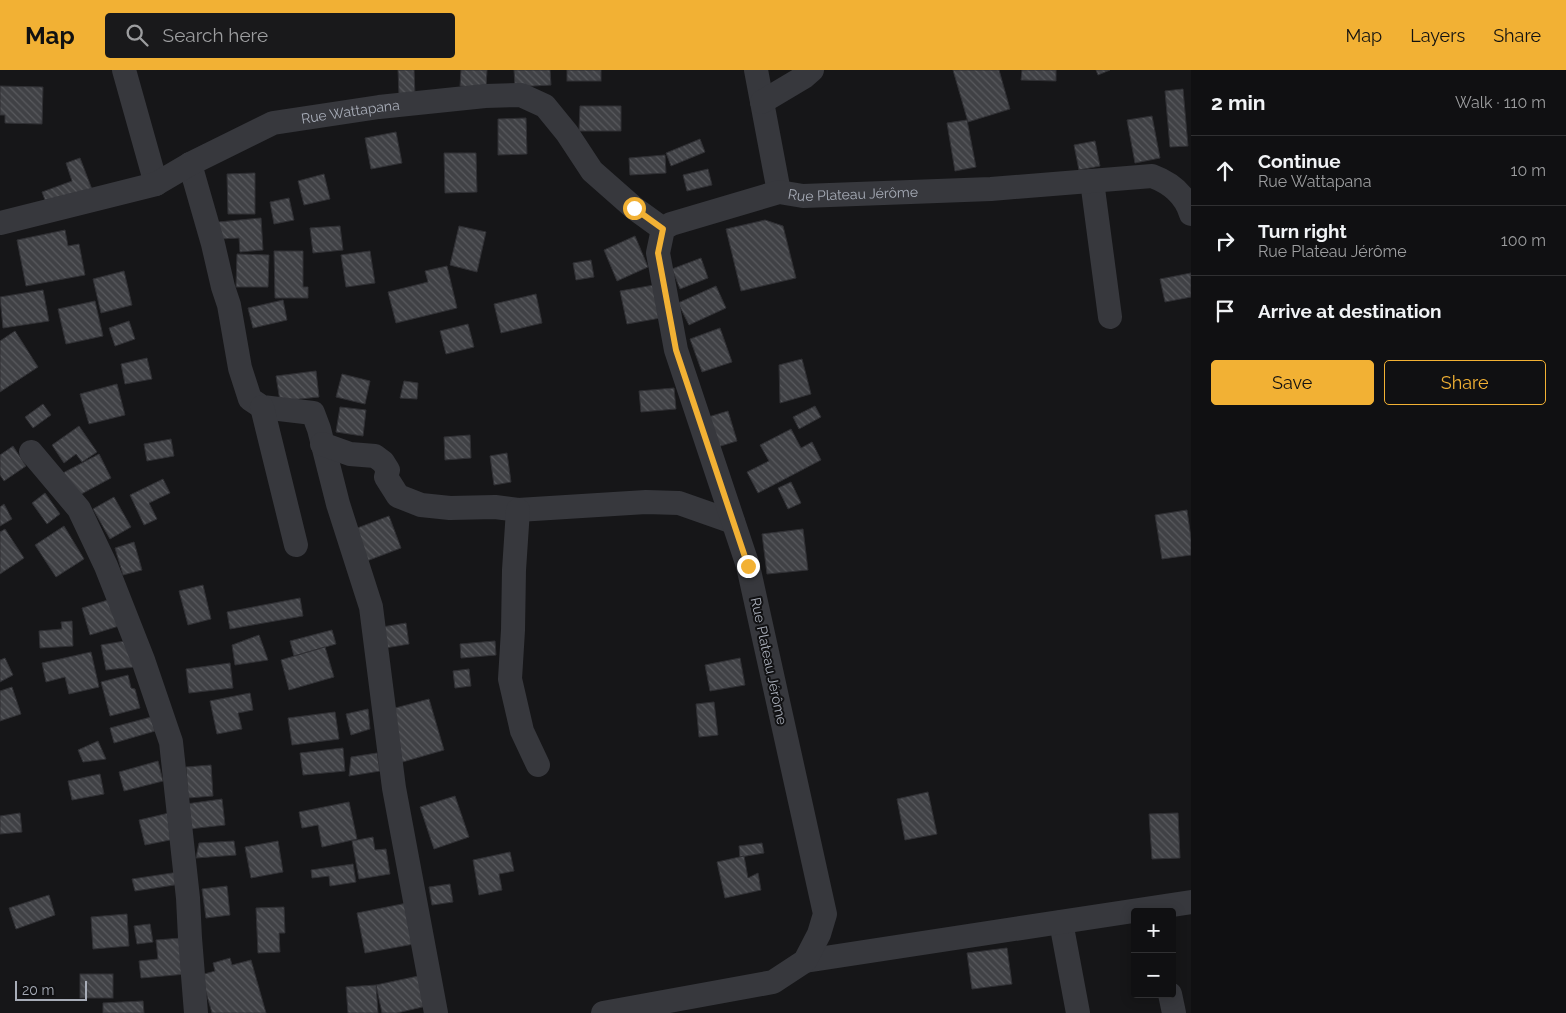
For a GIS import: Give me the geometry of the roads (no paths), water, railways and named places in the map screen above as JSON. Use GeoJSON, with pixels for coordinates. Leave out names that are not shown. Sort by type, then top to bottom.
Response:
{"type":"FeatureCollection","features":[{"type":"Feature","properties":{"kind":"street"},"geometry":{"type":"LineString","coordinates":[[124,70],[156,184]]}},
{"type":"Feature","properties":{"kind":"street"},"geometry":{"type":"LineString","coordinates":[[756,70],[779,192]]}},
{"type":"Feature","properties":{"kind":"street"},"geometry":{"type":"LineString","coordinates":[[762,102],[804,77],[812,70]]}},
{"type":"Feature","properties":{"kind":"street","name":"Rue Wattapana"},"geometry":{"type":"LineString","coordinates":[[0,223],[156,184],[190,164],[273,123],[379,107],[484,96],[521,95],[545,106],[568,133],[592,171],[634,208],[663,229]]}},
{"type":"Feature","properties":{"kind":"street"},"geometry":{"type":"LineString","coordinates":[[190,164],[229,305],[240,368],[250,399],[262,407],[313,414],[319,429],[338,504],[371,607],[394,788],[436,1013]]}},
{"type":"Feature","properties":{"kind":"street","name":"Rue Plateau Jérôme"},"geometry":{"type":"LineString","coordinates":[[603,1013],[773,982],[805,961],[819,934],[825,914],[748,566],[676,350],[658,253],[663,229],[671,224],[779,192],[803,196],[991,189],[1152,176],[1166,181],[1187,202],[1191,214]]}},
{"type":"Feature","properties":{"kind":"street"},"geometry":{"type":"LineString","coordinates":[[1092,181],[1110,317]]}},
{"type":"Feature","properties":{"kind":"street"},"geometry":{"type":"LineString","coordinates":[[262,407],[296,545]]}},
{"type":"Feature","properties":{"kind":"street"},"geometry":{"type":"LineString","coordinates":[[322,444],[350,454],[375,456],[383,462],[388,470],[386,477],[398,496],[421,505],[450,508],[495,507],[518,510],[646,502],[679,504],[733,522]]}},
{"type":"Feature","properties":{"kind":"street"},"geometry":{"type":"LineString","coordinates":[[31,452],[79,509],[91,533],[143,660],[171,742],[188,898],[196,1013]]}},
{"type":"Feature","properties":{"kind":"street"},"geometry":{"type":"LineString","coordinates":[[518,510],[510,679],[522,731],[538,765]]}},
{"type":"Feature","properties":{"kind":"street"},"geometry":{"type":"LineString","coordinates":[[1162,908],[1191,902]]}},
{"type":"Feature","properties":{"kind":"street"},"geometry":{"type":"LineString","coordinates":[[805,961],[1131,913]]}},
{"type":"Feature","properties":{"kind":"street"},"geometry":{"type":"LineString","coordinates":[[1061,922],[1078,1013]]}},
{"type":"Feature","properties":{"kind":"street"},"geometry":{"type":"LineString","coordinates":[[1171,998],[1174,1013]]}}]}
